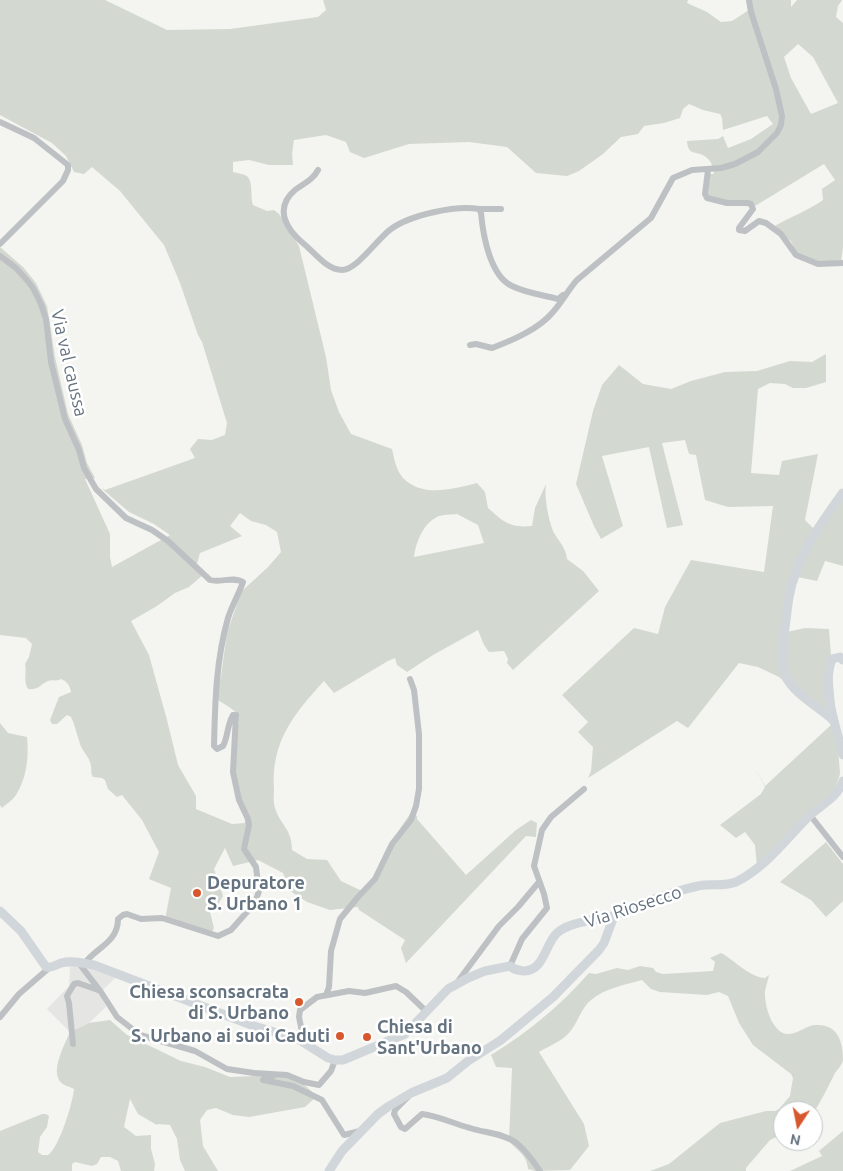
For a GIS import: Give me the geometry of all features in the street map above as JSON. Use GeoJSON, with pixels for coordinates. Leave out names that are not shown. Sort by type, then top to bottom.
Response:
{"type":"FeatureCollection","features":[{"type":"Feature","properties":{"kind":"street"},"geometry":{"type":"LineString","coordinates":[[479,209],[485,240],[501,279],[513,287],[558,299],[588,270],[651,218],[673,178],[692,170],[708,170],[729,166],[754,155],[772,139],[781,125],[782,116],[773,75],[751,12],[750,0]]}},
{"type":"Feature","properties":{"kind":"street"},"geometry":{"type":"LineString","coordinates":[[0,122],[34,138],[68,165],[63,181],[0,244]]}},
{"type":"Feature","properties":{"kind":"street"},"geometry":{"type":"LineString","coordinates":[[318,170],[310,181],[291,195],[284,214],[287,227],[293,235],[327,264],[338,270],[352,266],[385,233],[399,224],[439,210],[501,209]]}},
{"type":"Feature","properties":{"kind":"street"},"geometry":{"type":"LineString","coordinates":[[708,170],[705,194],[707,198],[727,203],[751,204],[753,209],[739,230],[745,231],[759,221],[766,223],[781,234],[796,255],[818,264],[843,262]]}},
{"type":"Feature","properties":{"kind":"street","name":"Via val caussa"},"geometry":{"type":"LineString","coordinates":[[0,256],[16,268],[26,279],[41,304],[46,319],[51,362],[65,419],[79,450],[84,468],[99,493],[126,518],[168,540],[210,580],[215,582],[241,580],[243,583],[229,616],[221,648],[216,686],[214,746],[218,749],[223,745],[231,718],[236,715],[233,772],[239,800],[249,822],[244,849],[256,867],[257,897],[254,904],[231,930],[218,936],[162,918],[141,919],[127,914],[123,915],[118,919],[118,927],[109,941],[82,963]]}},
{"type":"Feature","properties":{"kind":"street"},"geometry":{"type":"LineString","coordinates":[[470,345],[476,344],[492,348],[537,326],[554,312],[564,294]]}},
{"type":"Feature","properties":{"kind":"street"},"geometry":{"type":"LineString","coordinates":[[833,720],[797,691],[786,677],[783,664],[784,640],[792,584],[805,551],[843,493]]}},
{"type":"Feature","properties":{"kind":"street"},"geometry":{"type":"LineString","coordinates":[[843,660],[840,657],[834,658],[831,664],[829,687],[833,720],[843,755]]}},
{"type":"Feature","properties":{"kind":"street"},"geometry":{"type":"LineString","coordinates":[[326,995],[329,985],[330,951],[340,919],[358,897],[376,880],[392,844],[411,820],[416,806],[419,788],[420,734],[415,694],[410,679]]}},
{"type":"Feature","properties":{"kind":"street","name":"Via Riosecco"},"geometry":{"type":"LineString","coordinates":[[335,1060],[343,1060],[399,1037],[416,1024],[448,989],[485,971],[510,966],[514,970],[530,970],[542,959],[557,933],[569,926],[614,916],[640,904],[691,888],[735,882],[758,869],[810,815],[834,795],[843,781]]}},
{"type":"Feature","properties":{"kind":"street"},"geometry":{"type":"LineString","coordinates":[[510,966],[525,935],[546,911],[546,900],[534,864],[544,828],[551,817],[584,789]]}},
{"type":"Feature","properties":{"kind":"street"},"geometry":{"type":"LineString","coordinates":[[810,815],[843,857]]}},
{"type":"Feature","properties":{"kind":"street"},"geometry":{"type":"LineString","coordinates":[[455,985],[499,926],[518,908],[539,882]]}},
{"type":"Feature","properties":{"kind":"street"},"geometry":{"type":"LineString","coordinates":[[0,911],[21,931],[48,968]]}},
{"type":"Feature","properties":{"kind":"street"},"geometry":{"type":"LineString","coordinates":[[329,1171],[342,1151],[389,1106],[411,1093],[447,1078],[468,1061],[501,1040],[548,1002],[599,950],[604,943],[614,916]]}},
{"type":"Feature","properties":{"kind":"street"},"geometry":{"type":"LineString","coordinates":[[0,1017],[20,994],[48,968],[62,963],[82,963],[102,968],[254,1026],[304,1042],[322,1055],[335,1060],[331,1071],[319,1085],[304,1082],[284,1074],[254,1073],[227,1069],[195,1051],[140,1035],[117,1017],[82,963]]}},
{"type":"Feature","properties":{"kind":"street"},"geometry":{"type":"LineString","coordinates":[[73,1044],[68,994],[74,984],[78,982],[101,992]]}},
{"type":"Feature","properties":{"kind":"street"},"geometry":{"type":"LineString","coordinates":[[304,1042],[299,1018],[300,1010],[317,997],[349,991],[365,994],[396,986],[406,992],[428,1012]]}},
{"type":"Feature","properties":{"kind":"street"},"geometry":{"type":"LineString","coordinates":[[284,1074],[266,1076],[264,1080],[293,1086],[322,1100],[344,1134],[361,1131]]}},
{"type":"Feature","properties":{"kind":"street"},"geometry":{"type":"LineString","coordinates":[[411,1093],[395,1110],[394,1114],[402,1128],[408,1127],[422,1114],[433,1115],[473,1129],[500,1135],[514,1141],[525,1151],[540,1171]]}},
{"type":"Feature","properties":{"kind":"shaded area"},"geometry":{"type":"Polygon","coordinates":[[[0,0],[105,0],[167,30],[230,29],[318,17],[326,10],[323,0],[688,0],[687,3],[707,12],[721,22],[732,21],[749,10],[750,0],[791,0],[791,7],[797,0],[842,0],[838,6],[836,17],[843,23],[843,247],[841,262],[829,264],[800,256],[791,241],[773,227],[823,200],[822,189],[835,180],[824,164],[755,206],[754,204],[708,201],[706,174],[714,174],[712,165],[704,155],[689,150],[687,141],[718,139],[723,136],[728,148],[751,139],[773,124],[767,116],[723,130],[720,114],[689,104],[683,109],[680,118],[644,126],[638,134],[621,137],[603,154],[579,171],[567,176],[536,173],[507,147],[469,142],[409,144],[364,158],[350,152],[346,142],[326,135],[294,140],[293,165],[269,165],[249,160],[233,162],[233,172],[245,175],[250,180],[253,205],[267,211],[274,210],[279,214],[299,246],[326,357],[331,390],[339,412],[351,434],[392,449],[396,464],[403,478],[420,488],[438,490],[458,488],[477,483],[485,492],[488,508],[512,525],[532,526],[535,508],[546,484],[547,507],[553,531],[567,559],[583,571],[599,591],[513,670],[507,663],[508,659],[504,651],[489,652],[478,630],[407,672],[397,665],[395,658],[334,693],[324,681],[303,705],[287,729],[276,757],[274,806],[288,832],[292,850],[307,859],[327,860],[341,881],[362,891],[370,883],[410,814],[417,816],[417,819],[466,875],[516,830],[531,820],[537,823],[536,837],[526,836],[406,963],[401,948],[405,940],[359,910],[358,907],[330,910],[307,902],[290,891],[283,873],[258,860],[233,866],[225,848],[214,869],[223,896],[216,908],[210,912],[214,928],[210,936],[165,920],[171,888],[149,879],[159,852],[142,820],[122,795],[117,797],[108,789],[105,780],[93,777],[88,757],[81,747],[71,717],[67,715],[57,724],[52,724],[50,720],[59,697],[71,692],[69,686],[61,679],[50,680],[37,688],[28,689],[25,664],[32,644],[26,638],[0,635],[0,247],[23,267],[36,283],[47,306],[55,357],[68,414],[82,445],[87,463],[95,478],[85,479],[110,534],[112,567],[170,535],[154,524],[129,512],[101,488],[105,490],[195,458],[190,449],[198,439],[212,440],[225,435],[227,423],[202,342],[164,245],[120,191],[92,167],[84,174],[74,172],[66,156],[52,143],[0,115],[0,0]],[[798,44],[784,57],[791,78],[811,114],[838,103],[813,57],[798,44]],[[240,513],[230,526],[242,536],[200,553],[197,564],[204,574],[189,587],[175,593],[131,621],[149,655],[178,765],[196,796],[196,809],[232,824],[245,823],[244,808],[234,765],[239,717],[215,698],[221,676],[227,633],[241,592],[281,552],[277,532],[266,525],[251,521],[240,513]],[[457,514],[444,515],[432,520],[424,529],[416,545],[414,557],[484,543],[478,525],[457,514]]]}},
{"type":"Feature","properties":{"kind":"shaded area"},"geometry":{"type":"Polygon","coordinates":[[[826,354],[826,382],[806,388],[793,388],[785,384],[770,383],[758,389],[751,473],[779,475],[782,461],[818,454],[805,520],[813,528],[840,489],[843,491],[843,566],[825,561],[817,581],[797,577],[787,632],[805,628],[829,629],[840,774],[835,789],[757,867],[755,845],[745,832],[736,838],[720,825],[761,794],[765,787],[755,768],[765,786],[831,725],[779,677],[758,667],[739,663],[688,728],[677,721],[588,778],[591,771],[593,747],[578,732],[588,722],[562,695],[634,628],[658,634],[665,607],[691,560],[764,572],[773,506],[728,507],[705,500],[696,455],[689,454],[685,440],[662,443],[683,525],[667,528],[649,447],[602,456],[623,526],[601,539],[576,484],[593,411],[602,385],[619,365],[643,384],[671,389],[691,381],[725,372],[757,371],[790,361],[812,362],[826,354]]]}},
{"type":"Feature","properties":{"kind":"shaded area"},"geometry":{"type":"Polygon","coordinates":[[[0,723],[8,733],[27,737],[28,744],[23,781],[15,797],[2,808],[0,805],[0,723]]]}},
{"type":"Feature","properties":{"kind":"shaded area"},"geometry":{"type":"Polygon","coordinates":[[[826,842],[843,864],[843,901],[826,917],[811,900],[780,882],[826,842]]]}},
{"type":"Feature","properties":{"kind":"shaded area"},"geometry":{"type":"Polygon","coordinates":[[[721,953],[753,975],[765,978],[769,975],[765,991],[766,1003],[770,1018],[778,1030],[783,1033],[789,1034],[818,1025],[835,1031],[842,1047],[843,1060],[821,1101],[786,1101],[790,1096],[793,1078],[791,1074],[753,1045],[739,1023],[728,996],[719,992],[707,995],[660,992],[651,989],[642,980],[615,987],[591,1000],[566,1036],[539,1052],[584,1124],[589,1146],[570,1170],[535,1171],[528,1169],[524,1156],[509,1141],[512,1068],[496,1067],[491,1055],[543,1018],[589,973],[596,974],[617,968],[628,970],[640,966],[653,968],[656,972],[663,974],[713,971],[715,962],[710,958],[721,953]]]}},
{"type":"Feature","properties":{"kind":"shaded area"},"geometry":{"type":"Polygon","coordinates":[[[70,967],[87,967],[116,977],[100,993],[106,1007],[89,1023],[70,1032],[47,1009],[69,986],[70,967]]]}},
{"type":"Feature","properties":{"kind":"shaded area"},"geometry":{"type":"Polygon","coordinates":[[[110,1020],[127,1035],[181,1061],[205,1067],[230,1077],[280,1075],[302,1083],[317,1096],[305,1107],[249,1117],[233,1115],[216,1108],[207,1110],[200,1120],[203,1146],[218,1171],[185,1171],[180,1160],[177,1139],[170,1125],[157,1125],[138,1114],[130,1099],[124,1127],[136,1136],[151,1135],[151,1149],[155,1164],[154,1171],[121,1171],[118,1161],[110,1157],[101,1157],[97,1164],[92,1166],[75,1162],[72,1164],[72,1171],[0,1171],[0,1131],[42,1114],[49,1116],[47,1127],[40,1137],[38,1152],[42,1155],[48,1155],[52,1151],[65,1124],[74,1089],[63,1084],[57,1073],[59,1059],[70,1032],[89,1023],[110,1020]]]}},
{"type":"Feature","properties":{"kind":"shaded area"},"geometry":{"type":"Polygon","coordinates":[[[766,1111],[773,1111],[773,1139],[746,1168],[746,1171],[650,1171],[669,1164],[720,1123],[766,1111]]]}},
{"type":"Feature","properties":{"kind":"shaded area"},"geometry":{"type":"Polygon","coordinates":[[[843,1131],[843,1171],[790,1171],[822,1156],[819,1151],[823,1151],[823,1148],[843,1131]]]}},
{"type":"Feature","properties":{"kind":"place","name":"Depuratore S. Urbano 1"},"geometry":{"type":"Point","coordinates":[197,893]}},
{"type":"Feature","properties":{"kind":"place","name":"Chiesa sconsacrata di S. Urbano"},"geometry":{"type":"Point","coordinates":[299,1002]}},
{"type":"Feature","properties":{"kind":"place","name":"S. Urbano ai suoi Caduti"},"geometry":{"type":"Point","coordinates":[340,1036]}},
{"type":"Feature","properties":{"kind":"place","name":"Chiesa di Sant'Urbano"},"geometry":{"type":"Point","coordinates":[367,1037]}}]}
